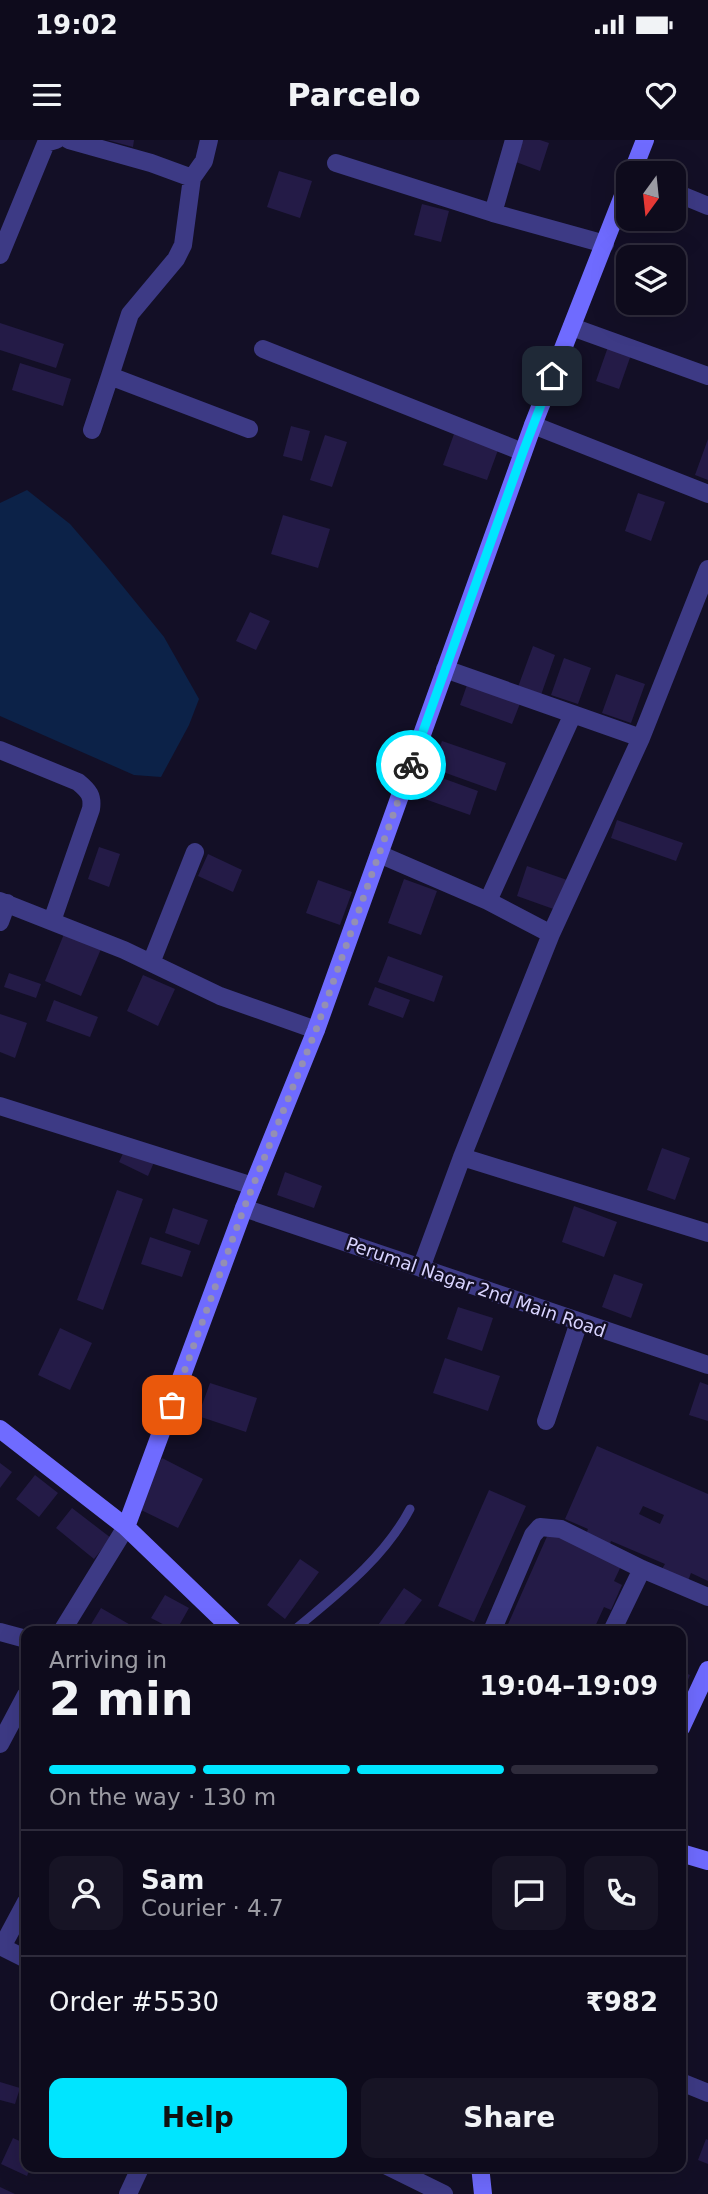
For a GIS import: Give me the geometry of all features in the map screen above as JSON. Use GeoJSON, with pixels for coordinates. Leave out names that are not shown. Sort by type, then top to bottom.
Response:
{"type":"FeatureCollection","features":[{"type":"Feature","properties":{"kind":"street"},"geometry":{"type":"LineString","coordinates":[[0,256],[46,143],[56,140]]}},
{"type":"Feature","properties":{"kind":"street"},"geometry":{"type":"LineString","coordinates":[[69,140],[151,163],[192,178]]}},
{"type":"Feature","properties":{"kind":"street"},"geometry":{"type":"LineString","coordinates":[[92,430],[130,314],[176,259],[183,246],[192,178],[204,161],[209,140]]}},
{"type":"Feature","properties":{"kind":"street"},"geometry":{"type":"LineString","coordinates":[[493,213],[514,140]]}},
{"type":"Feature","properties":{"kind":"street"},"geometry":{"type":"LineString","coordinates":[[637,161],[645,140]]}},
{"type":"Feature","properties":{"kind":"street"},"geometry":{"type":"LineString","coordinates":[[336,163],[493,213],[605,244]]}},
{"type":"Feature","properties":{"kind":"street"},"geometry":{"type":"LineString","coordinates":[[686,197],[708,206]]}},
{"type":"Feature","properties":{"kind":"street"},"geometry":{"type":"LineString","coordinates":[[65,1626],[126,1527],[244,1208],[316,1030],[533,425],[616,215]]}},
{"type":"Feature","properties":{"kind":"street"},"geometry":{"type":"LineString","coordinates":[[572,327],[708,376]]}},
{"type":"Feature","properties":{"kind":"street"},"geometry":{"type":"LineString","coordinates":[[262,349],[523,452]]}},
{"type":"Feature","properties":{"kind":"street"},"geometry":{"type":"LineString","coordinates":[[110,376],[249,429]]}},
{"type":"Feature","properties":{"kind":"street"},"geometry":{"type":"LineString","coordinates":[[533,425],[708,494]]}},
{"type":"Feature","properties":{"kind":"street"},"geometry":{"type":"LineString","coordinates":[[421,1268],[551,934],[641,738],[708,569]]}},
{"type":"Feature","properties":{"kind":"street"},"geometry":{"type":"LineString","coordinates":[[445,669],[572,716],[641,738]]}},
{"type":"Feature","properties":{"kind":"street"},"geometry":{"type":"LineString","coordinates":[[488,901],[572,716]]}},
{"type":"Feature","properties":{"kind":"street"},"geometry":{"type":"LineString","coordinates":[[0,750],[78,782],[88,790],[92,799],[91,809],[52,921]]}},
{"type":"Feature","properties":{"kind":"street"},"geometry":{"type":"LineString","coordinates":[[151,963],[195,852]]}},
{"type":"Feature","properties":{"kind":"street"},"geometry":{"type":"LineString","coordinates":[[379,854],[488,901],[551,934]]}},
{"type":"Feature","properties":{"kind":"street"},"geometry":{"type":"LineString","coordinates":[[0,922],[3,902],[151,963],[220,996],[316,1030]]}},
{"type":"Feature","properties":{"kind":"street"},"geometry":{"type":"LineString","coordinates":[[0,1106],[253,1186]]}},
{"type":"Feature","properties":{"kind":"street"},"geometry":{"type":"LineString","coordinates":[[462,1157],[708,1233]]}},
{"type":"Feature","properties":{"kind":"street","name":"Perumal Nagar 2nd Main Road"},"geometry":{"type":"LineString","coordinates":[[244,1208],[708,1365]]}},
{"type":"Feature","properties":{"kind":"street"},"geometry":{"type":"LineString","coordinates":[[546,1421],[579,1322]]}},
{"type":"Feature","properties":{"kind":"street"},"geometry":{"type":"LineString","coordinates":[[0,1429],[126,1527],[229,1626]]}},
{"type":"Feature","properties":{"kind":"street"},"geometry":{"type":"LineString","coordinates":[[494,1626],[533,1535],[540,1527],[561,1529],[642,1569],[708,1597]]}},
{"type":"Feature","properties":{"kind":"street"},"geometry":{"type":"LineString","coordinates":[[614,1626],[642,1569]]}},
{"type":"Feature","properties":{"kind":"street"},"geometry":{"type":"LineString","coordinates":[[0,1632],[21,1638]]}},
{"type":"Feature","properties":{"kind":"street"},"geometry":{"type":"LineString","coordinates":[[686,1717],[708,1670]]}},
{"type":"Feature","properties":{"kind":"street"},"geometry":{"type":"LineString","coordinates":[[0,1744],[21,1704]]}},
{"type":"Feature","properties":{"kind":"street"},"geometry":{"type":"LineString","coordinates":[[686,1854],[708,1861]]}},
{"type":"Feature","properties":{"kind":"street"},"geometry":{"type":"LineString","coordinates":[[21,1911],[1,1947],[21,1957]]}},
{"type":"Feature","properties":{"kind":"street"},"geometry":{"type":"LineString","coordinates":[[686,2084],[708,2093]]}},
{"type":"Feature","properties":{"kind":"street"},"geometry":{"type":"LineString","coordinates":[[128,2194],[138,2172]]}},
{"type":"Feature","properties":{"kind":"street"},"geometry":{"type":"LineString","coordinates":[[399,2172],[444,2194]]}},
{"type":"Feature","properties":{"kind":"street"},"geometry":{"type":"LineString","coordinates":[[480,2172],[482,2194]]}},
{"type":"Feature","properties":{"kind":"lane"},"geometry":{"type":"LineString","coordinates":[[299,1626],[385,1548],[410,1509]]}},
{"type":"Feature","properties":{"kind":"water"},"geometry":{"type":"Polygon","coordinates":[[[27,490],[70,524],[107,567],[164,637],[199,699],[189,725],[161,777],[134,775],[0,716],[0,503],[27,490]]]}},
{"type":"Feature","properties":{"kind":"building"},"geometry":{"type":"Polygon","coordinates":[[[107,140],[134,140],[133,147],[107,140]]]}},
{"type":"Feature","properties":{"kind":"building"},"geometry":{"type":"Polygon","coordinates":[[[523,140],[549,143],[540,171],[516,162],[523,140]]]}},
{"type":"Feature","properties":{"kind":"building"},"geometry":{"type":"Polygon","coordinates":[[[279,171],[312,181],[300,218],[267,207],[279,171]]]}},
{"type":"Feature","properties":{"kind":"building"},"geometry":{"type":"Polygon","coordinates":[[[422,204],[449,211],[441,242],[414,235],[422,204]]]}},
{"type":"Feature","properties":{"kind":"building"},"geometry":{"type":"Polygon","coordinates":[[[0,323],[64,344],[56,368],[0,350],[0,323]]]}},
{"type":"Feature","properties":{"kind":"building"},"geometry":{"type":"Polygon","coordinates":[[[609,344],[632,352],[619,389],[596,381],[609,344]]]}},
{"type":"Feature","properties":{"kind":"building"},"geometry":{"type":"Polygon","coordinates":[[[20,363],[71,379],[63,406],[12,390],[20,363]]]}},
{"type":"Feature","properties":{"kind":"building"},"geometry":{"type":"Polygon","coordinates":[[[291,426],[310,431],[302,461],[283,456],[291,426]]]}},
{"type":"Feature","properties":{"kind":"building"},"geometry":{"type":"Polygon","coordinates":[[[454,434],[498,450],[487,480],[443,465],[454,434]]]}},
{"type":"Feature","properties":{"kind":"building"},"geometry":{"type":"Polygon","coordinates":[[[325,435],[347,442],[332,487],[310,480],[325,435]]]}},
{"type":"Feature","properties":{"kind":"building"},"geometry":{"type":"Polygon","coordinates":[[[708,439],[708,480],[695,475],[708,439]]]}},
{"type":"Feature","properties":{"kind":"building"},"geometry":{"type":"Polygon","coordinates":[[[638,493],[665,502],[651,541],[625,531],[638,493]]]}},
{"type":"Feature","properties":{"kind":"building"},"geometry":{"type":"Polygon","coordinates":[[[283,515],[330,529],[318,568],[271,554],[283,515]]]}},
{"type":"Feature","properties":{"kind":"building"},"geometry":{"type":"Polygon","coordinates":[[[250,612],[270,621],[256,650],[236,641],[250,612]]]}},
{"type":"Feature","properties":{"kind":"building"},"geometry":{"type":"Polygon","coordinates":[[[533,646],[555,655],[541,695],[518,687],[533,646]]]}},
{"type":"Feature","properties":{"kind":"building"},"geometry":{"type":"Polygon","coordinates":[[[564,658],[591,668],[578,704],[551,695],[564,658]]]}},
{"type":"Feature","properties":{"kind":"building"},"geometry":{"type":"Polygon","coordinates":[[[616,674],[645,684],[631,723],[602,713],[616,674]]]}},
{"type":"Feature","properties":{"kind":"building"},"geometry":{"type":"Polygon","coordinates":[[[468,682],[521,701],[512,724],[460,705],[468,682]]]}},
{"type":"Feature","properties":{"kind":"building"},"geometry":{"type":"Polygon","coordinates":[[[442,741],[506,763],[496,791],[432,768],[442,741]]]}},
{"type":"Feature","properties":{"kind":"building"},"geometry":{"type":"Polygon","coordinates":[[[431,774],[478,791],[470,815],[422,798],[431,774]]]}},
{"type":"Feature","properties":{"kind":"building"},"geometry":{"type":"Polygon","coordinates":[[[617,820],[683,843],[676,861],[611,838],[617,820]]]}},
{"type":"Feature","properties":{"kind":"building"},"geometry":{"type":"Polygon","coordinates":[[[99,847],[120,854],[109,887],[88,879],[99,847]]]}},
{"type":"Feature","properties":{"kind":"building"},"geometry":{"type":"Polygon","coordinates":[[[208,854],[242,870],[233,892],[198,876],[208,854]]]}},
{"type":"Feature","properties":{"kind":"building"},"geometry":{"type":"Polygon","coordinates":[[[527,866],[570,881],[559,911],[517,896],[527,866]]]}},
{"type":"Feature","properties":{"kind":"building"},"geometry":{"type":"Polygon","coordinates":[[[404,879],[437,891],[421,935],[388,923],[404,879]]]}},
{"type":"Feature","properties":{"kind":"building"},"geometry":{"type":"Polygon","coordinates":[[[318,880],[352,892],[340,925],[306,913],[318,880]]]}},
{"type":"Feature","properties":{"kind":"building"},"geometry":{"type":"Polygon","coordinates":[[[64,934],[101,949],[81,996],[45,981],[64,934]]]}},
{"type":"Feature","properties":{"kind":"building"},"geometry":{"type":"Polygon","coordinates":[[[388,956],[443,976],[434,1002],[378,982],[388,956]]]}},
{"type":"Feature","properties":{"kind":"building"},"geometry":{"type":"Polygon","coordinates":[[[9,973],[41,984],[36,998],[4,987],[9,973]]]}},
{"type":"Feature","properties":{"kind":"building"},"geometry":{"type":"Polygon","coordinates":[[[143,975],[175,989],[158,1026],[127,1011],[143,975]]]}},
{"type":"Feature","properties":{"kind":"building"},"geometry":{"type":"Polygon","coordinates":[[[375,987],[410,1000],[403,1018],[368,1005],[375,987]]]}},
{"type":"Feature","properties":{"kind":"building"},"geometry":{"type":"Polygon","coordinates":[[[54,1000],[98,1017],[90,1037],[46,1021],[54,1000]]]}},
{"type":"Feature","properties":{"kind":"building"},"geometry":{"type":"Polygon","coordinates":[[[0,1014],[27,1023],[15,1058],[0,1052],[0,1014]]]}},
{"type":"Feature","properties":{"kind":"building"},"geometry":{"type":"Polygon","coordinates":[[[126,1147],[155,1160],[148,1176],[119,1162],[126,1147]]]}},
{"type":"Feature","properties":{"kind":"building"},"geometry":{"type":"Polygon","coordinates":[[[662,1148],[690,1158],[675,1200],[647,1190],[662,1148]]]}},
{"type":"Feature","properties":{"kind":"building"},"geometry":{"type":"Polygon","coordinates":[[[285,1172],[322,1186],[314,1208],[277,1195],[285,1172]]]}},
{"type":"Feature","properties":{"kind":"building"},"geometry":{"type":"Polygon","coordinates":[[[117,1190],[143,1199],[103,1310],[77,1300],[117,1190]]]}},
{"type":"Feature","properties":{"kind":"building"},"geometry":{"type":"Polygon","coordinates":[[[574,1206],[617,1222],[604,1257],[562,1242],[574,1206]]]}},
{"type":"Feature","properties":{"kind":"building"},"geometry":{"type":"Polygon","coordinates":[[[173,1208],[208,1220],[199,1245],[165,1233],[173,1208]]]}},
{"type":"Feature","properties":{"kind":"building"},"geometry":{"type":"Polygon","coordinates":[[[150,1237],[191,1251],[182,1277],[141,1264],[150,1237]]]}},
{"type":"Feature","properties":{"kind":"building"},"geometry":{"type":"Polygon","coordinates":[[[614,1274],[643,1284],[631,1318],[602,1307],[614,1274]]]}},
{"type":"Feature","properties":{"kind":"building"},"geometry":{"type":"Polygon","coordinates":[[[458,1307],[493,1318],[482,1351],[447,1339],[458,1307]]]}},
{"type":"Feature","properties":{"kind":"building"},"geometry":{"type":"Polygon","coordinates":[[[60,1328],[92,1343],[70,1390],[38,1375],[60,1328]]]}},
{"type":"Feature","properties":{"kind":"building"},"geometry":{"type":"Polygon","coordinates":[[[445,1358],[500,1376],[488,1411],[433,1393],[445,1358]]]}},
{"type":"Feature","properties":{"kind":"building"},"geometry":{"type":"Polygon","coordinates":[[[700,1382],[708,1385],[708,1421],[689,1415],[700,1382]]]}},
{"type":"Feature","properties":{"kind":"building"},"geometry":{"type":"Polygon","coordinates":[[[210,1383],[257,1398],[246,1432],[198,1416],[210,1383]]]}},
{"type":"Feature","properties":{"kind":"building"},"geometry":{"type":"Polygon","coordinates":[[[597,1446],[708,1494],[708,1581],[691,1573],[688,1581],[662,1569],[665,1564],[611,1541],[609,1546],[585,1536],[588,1529],[565,1519],[597,1446]],[[643,1506],[639,1514],[660,1524],[664,1515],[643,1506]]]}},
{"type":"Feature","properties":{"kind":"building"},"geometry":{"type":"Polygon","coordinates":[[[162,1458],[203,1479],[178,1528],[137,1508],[162,1458]]]}},
{"type":"Feature","properties":{"kind":"building"},"geometry":{"type":"Polygon","coordinates":[[[0,1463],[12,1472],[0,1488],[0,1463]]]}},
{"type":"Feature","properties":{"kind":"building"},"geometry":{"type":"Polygon","coordinates":[[[35,1475],[58,1493],[39,1517],[16,1499],[35,1475]]]}},
{"type":"Feature","properties":{"kind":"building"},"geometry":{"type":"Polygon","coordinates":[[[489,1490],[526,1506],[474,1622],[438,1606],[489,1490]]]}},
{"type":"Feature","properties":{"kind":"building"},"geometry":{"type":"Polygon","coordinates":[[[72,1508],[111,1538],[94,1559],[56,1528],[72,1508]]]}},
{"type":"Feature","properties":{"kind":"building"},"geometry":{"type":"Polygon","coordinates":[[[549,1532],[622,1564],[614,1581],[622,1585],[611,1610],[604,1607],[595,1626],[507,1626],[549,1532]]]}},
{"type":"Feature","properties":{"kind":"building"},"geometry":{"type":"Polygon","coordinates":[[[300,1559],[319,1572],[285,1619],[267,1605],[300,1559]]]}},
{"type":"Feature","properties":{"kind":"building"},"geometry":{"type":"Polygon","coordinates":[[[404,1588],[422,1600],[403,1626],[377,1626],[404,1588]]]}},
{"type":"Feature","properties":{"kind":"building"},"geometry":{"type":"Polygon","coordinates":[[[165,1595],[189,1608],[179,1626],[166,1626],[151,1618],[165,1595]]]}},
{"type":"Feature","properties":{"kind":"building"},"geometry":{"type":"Polygon","coordinates":[[[101,1608],[132,1626],[90,1626],[101,1608]]]}},
{"type":"Feature","properties":{"kind":"building"},"geometry":{"type":"Polygon","coordinates":[[[0,2082],[20,2088],[15,2104],[0,2100],[0,2082]]]}},
{"type":"Feature","properties":{"kind":"building"},"geometry":{"type":"Polygon","coordinates":[[[13,2138],[21,2142],[21,2172],[29,2172],[27,2176],[1,2164],[13,2138]]]}},
{"type":"Feature","properties":{"kind":"building"},"geometry":{"type":"Polygon","coordinates":[[[706,2139],[708,2140],[708,2164],[698,2160],[706,2139]]]}},
{"type":"Feature","properties":{"kind":"building"},"geometry":{"type":"Polygon","coordinates":[[[0,2187],[15,2194],[0,2194],[0,2187]]]}},
{"type":"Feature","properties":{"kind":"way so far"},"geometry":{"type":"LineString","coordinates":[[172,1405],[244,1208],[316,1030],[411,765]]}},
{"type":"Feature","properties":{"kind":"route"},"geometry":{"type":"LineString","coordinates":[[411,765],[552,376]]}}]}
